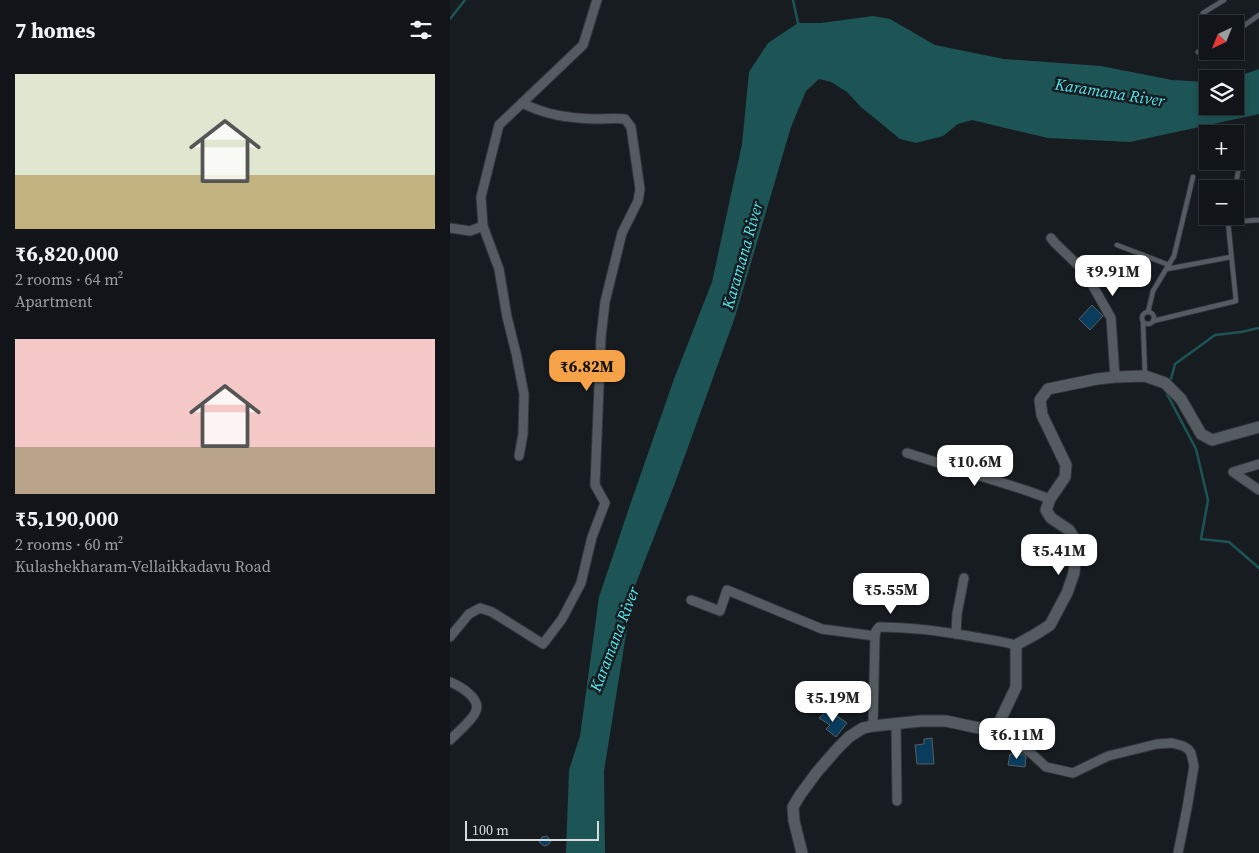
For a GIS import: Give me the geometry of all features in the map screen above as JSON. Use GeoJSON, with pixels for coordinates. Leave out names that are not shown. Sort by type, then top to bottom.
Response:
{"type":"FeatureCollection","features":[{"type":"Feature","properties":{"kind":"street"},"geometry":{"type":"LineString","coordinates":[[519,456],[523,434],[524,394],[507,318],[499,269],[483,226],[481,197],[499,125],[583,45],[596,0]]}},
{"type":"Feature","properties":{"kind":"street"},"geometry":{"type":"LineString","coordinates":[[450,637],[469,614],[480,608],[492,612],[543,644],[562,619],[581,582],[592,537],[605,503],[595,484],[602,337],[605,302],[622,233],[638,201],[640,189],[631,127],[625,119],[558,116],[522,103]]}},
{"type":"Feature","properties":{"kind":"street"},"geometry":{"type":"LineString","coordinates":[[450,228],[470,231],[483,226]]}},
{"type":"Feature","properties":{"kind":"street"},"geometry":{"type":"LineString","coordinates":[[1051,238],[1085,272],[1111,318],[1115,377]]}},
{"type":"Feature","properties":{"kind":"street"},"geometry":{"type":"LineString","coordinates":[[873,726],[875,636],[879,627],[909,627],[1016,645],[1050,625],[1067,593],[1074,573],[1075,539],[1069,530],[1051,518],[1046,510],[1050,499],[1065,477],[1066,465],[1042,415],[1040,400],[1048,388],[1097,379],[1145,376],[1164,383],[1181,399],[1201,434],[1212,440],[1259,427]]}},
{"type":"Feature","properties":{"kind":"street"},"geometry":{"type":"LineString","coordinates":[[907,453],[1050,499]]}},
{"type":"Feature","properties":{"kind":"street"},"geometry":{"type":"LineString","coordinates":[[1259,464],[1233,472],[1259,490]]}},
{"type":"Feature","properties":{"kind":"street"},"geometry":{"type":"LineString","coordinates":[[956,634],[957,614],[964,578]]}},
{"type":"Feature","properties":{"kind":"street"},"geometry":{"type":"LineString","coordinates":[[691,600],[720,611],[727,590],[822,629],[875,636]]}},
{"type":"Feature","properties":{"kind":"street"},"geometry":{"type":"LineString","coordinates":[[802,853],[794,821],[793,808],[806,788],[837,749],[863,728],[873,726],[921,721],[946,721],[988,730],[997,727],[1016,687],[1016,645]]}},
{"type":"Feature","properties":{"kind":"street"},"geometry":{"type":"LineString","coordinates":[[450,682],[467,692],[475,700],[477,707],[475,714],[450,740]]}},
{"type":"Feature","properties":{"kind":"street"},"geometry":{"type":"LineString","coordinates":[[896,724],[897,801]]}},
{"type":"Feature","properties":{"kind":"street"},"geometry":{"type":"LineString","coordinates":[[997,727],[1032,754],[1046,768],[1073,772],[1108,756],[1157,744],[1172,743],[1188,749],[1194,766],[1178,853]]}},
{"type":"Feature","properties":{"kind":"lane"},"geometry":{"type":"LineString","coordinates":[[1203,13],[1224,0]]}},
{"type":"Feature","properties":{"kind":"lane"},"geometry":{"type":"LineString","coordinates":[[1244,26],[1259,15]]}},
{"type":"Feature","properties":{"kind":"lane"},"geometry":{"type":"LineString","coordinates":[[1237,180],[1238,172]]}},
{"type":"Feature","properties":{"kind":"lane"},"geometry":{"type":"LineString","coordinates":[[1148,312],[1153,291],[1174,256],[1193,177]]}},
{"type":"Feature","properties":{"kind":"lane"},"geometry":{"type":"LineString","coordinates":[[1244,220],[1259,220]]}},
{"type":"Feature","properties":{"kind":"lane"},"geometry":{"type":"LineString","coordinates":[[1142,322],[1148,325],[1153,321],[1236,301],[1229,225]]}},
{"type":"Feature","properties":{"kind":"lane"},"geometry":{"type":"LineString","coordinates":[[1117,245],[1168,267],[1231,257]]}},
{"type":"Feature","properties":{"kind":"lane"},"geometry":{"type":"LineString","coordinates":[[1145,376],[1141,316],[1144,312],[1148,312]]}},
{"type":"Feature","properties":{"kind":"lane"},"geometry":{"type":"LineString","coordinates":[[1148,312],[1153,316],[1153,321]]}},
{"type":"Feature","properties":{"kind":"water","name":"Karamana River"},"geometry":{"type":"Polygon","coordinates":[[[873,16],[890,19],[935,45],[1004,59],[1101,66],[1172,80],[1199,82],[1199,115],[1244,115],[1244,74],[1259,69],[1259,114],[1208,125],[1199,125],[1199,127],[1130,142],[1048,138],[972,120],[958,124],[943,136],[916,143],[900,139],[861,107],[847,92],[831,82],[819,79],[806,91],[791,127],[735,317],[675,483],[633,591],[604,771],[605,853],[566,853],[569,770],[580,736],[599,597],[674,379],[712,282],[742,144],[749,72],[768,43],[798,23],[821,23],[873,16]]]}},
{"type":"Feature","properties":{"kind":"building"},"geometry":{"type":"Polygon","coordinates":[[[1092,305],[1103,316],[1090,330],[1079,319],[1092,305]]]}},
{"type":"Feature","properties":{"kind":"building"},"geometry":{"type":"Polygon","coordinates":[[[828,710],[847,723],[836,737],[826,729],[830,725],[819,718],[828,710]]]}},
{"type":"Feature","properties":{"kind":"building"},"geometry":{"type":"Polygon","coordinates":[[[932,738],[934,764],[917,764],[915,745],[924,744],[924,739],[932,738]]]}},
{"type":"Feature","properties":{"kind":"building"},"geometry":{"type":"Polygon","coordinates":[[[1010,754],[1022,754],[1026,757],[1025,767],[1008,765],[1010,754]]]}},
{"type":"Feature","properties":{"kind":"building"},"geometry":{"type":"Polygon","coordinates":[[[547,836],[551,841],[548,845],[544,846],[539,842],[542,837],[547,836]]]}},
{"type":"Feature","properties":{"kind":"waterway"},"geometry":{"type":"LineString","coordinates":[[450,19],[465,0]]}},
{"type":"Feature","properties":{"kind":"waterway"},"geometry":{"type":"LineString","coordinates":[[793,0],[798,23]]}},
{"type":"Feature","properties":{"kind":"waterway"},"geometry":{"type":"LineString","coordinates":[[1171,379],[1175,364],[1215,335],[1259,328]]}},
{"type":"Feature","properties":{"kind":"waterway"},"geometry":{"type":"LineString","coordinates":[[1167,394],[1196,449],[1208,500],[1201,539],[1229,542],[1259,568]]}}]}
